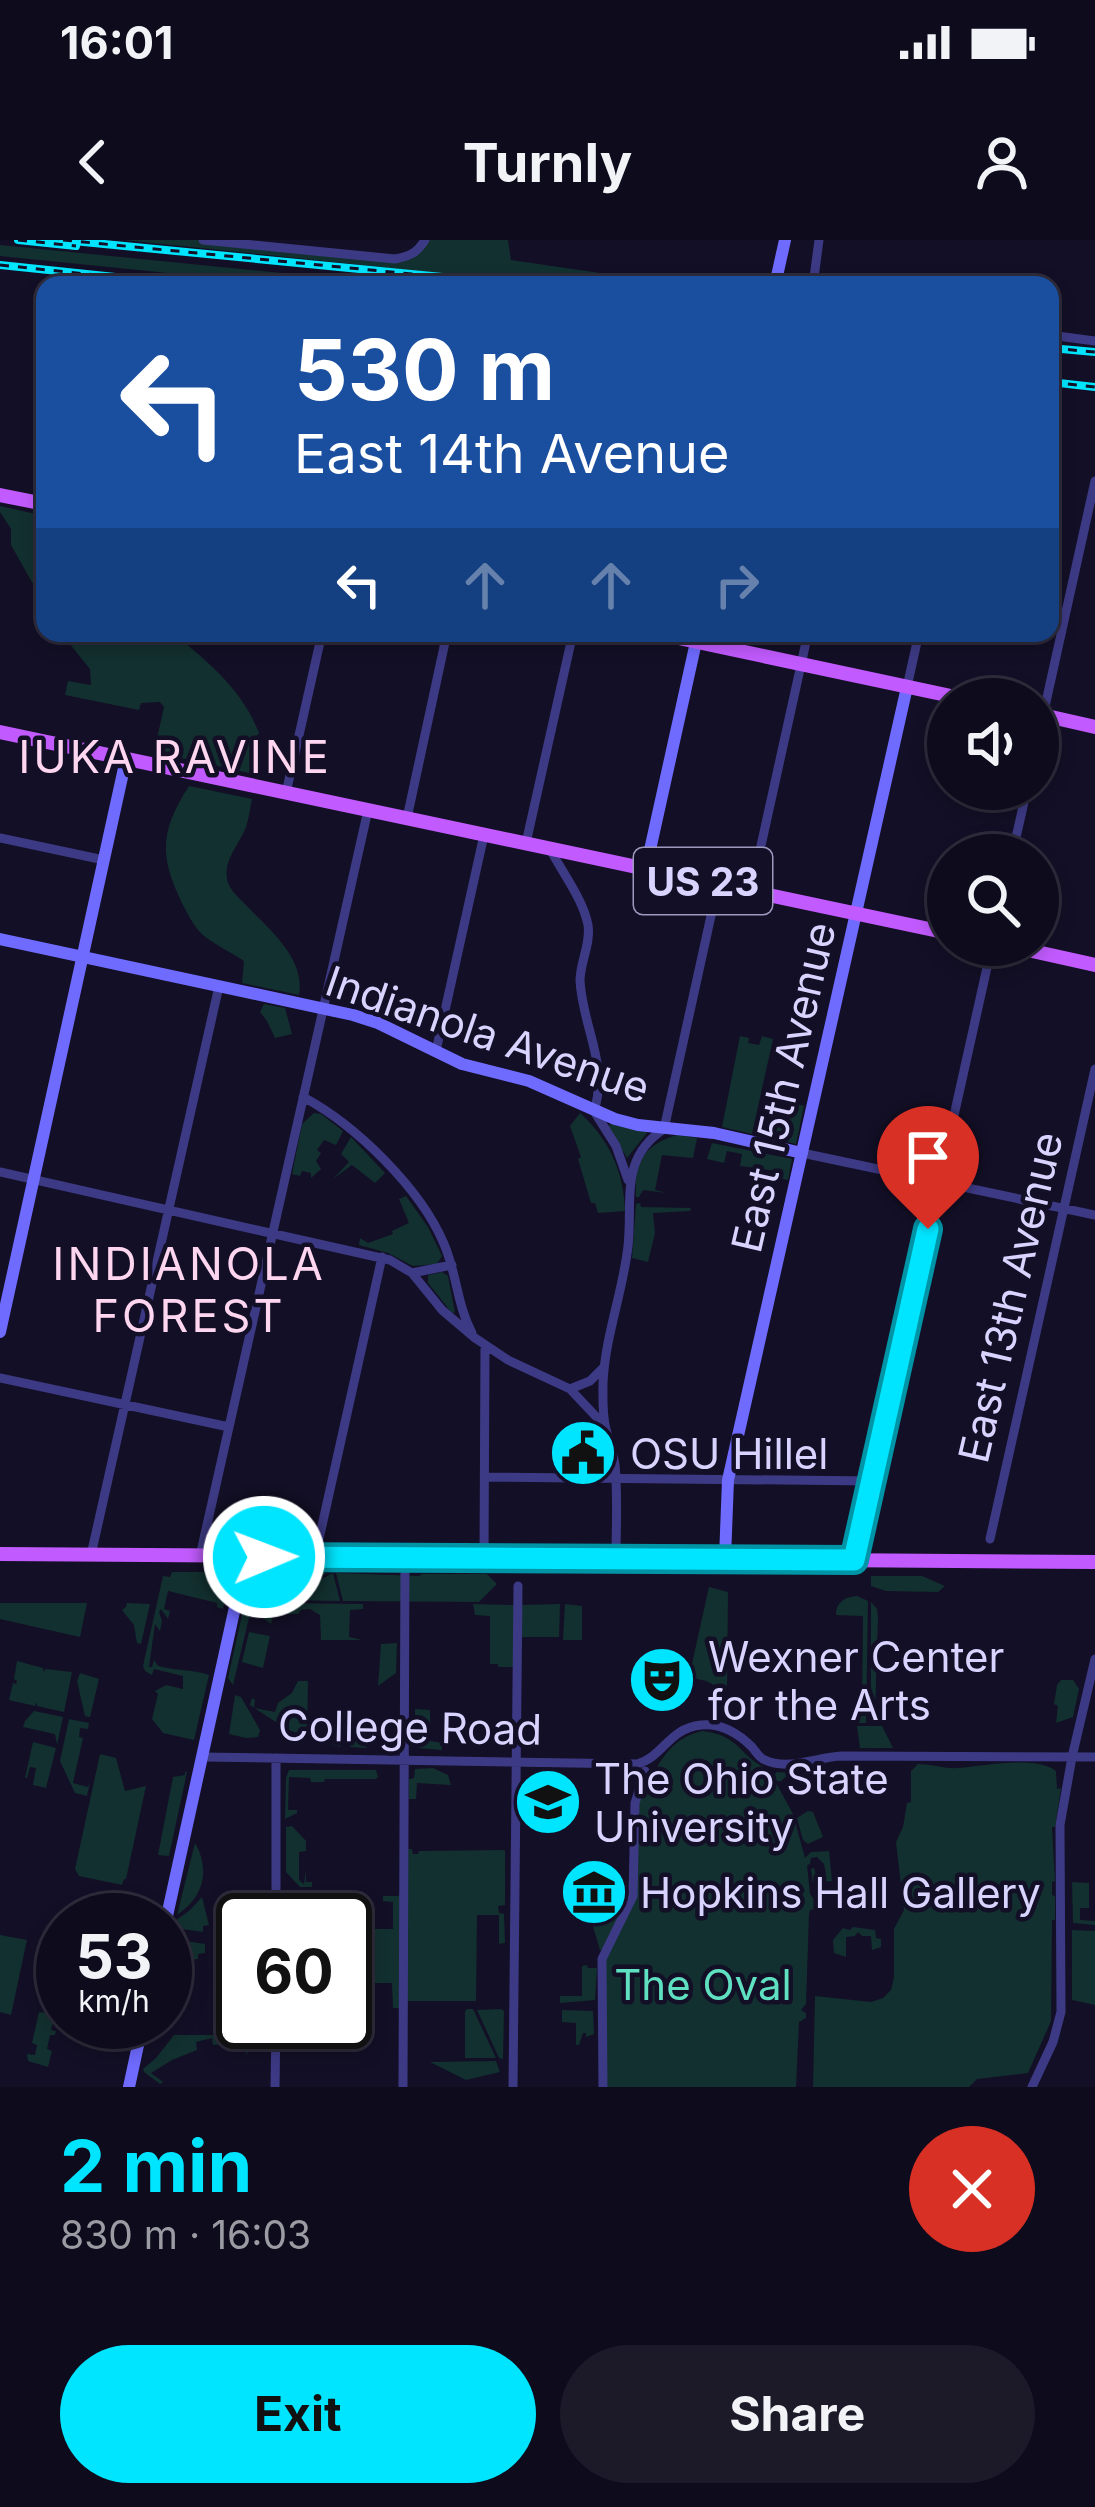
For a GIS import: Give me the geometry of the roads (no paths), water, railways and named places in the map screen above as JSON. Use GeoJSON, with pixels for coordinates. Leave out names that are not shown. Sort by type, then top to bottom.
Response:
{"type":"FeatureCollection","features":[{"type":"Feature","properties":{"kind":"main road"},"geometry":{"type":"LineString","coordinates":[[0,496],[36,502]]}},
{"type":"Feature","properties":{"kind":"main road"},"geometry":{"type":"LineString","coordinates":[[716,642],[927,691]]}},
{"type":"Feature","properties":{"kind":"main road"},"geometry":{"type":"LineString","coordinates":[[1059,719],[1095,727]]}},
{"type":"Feature","properties":{"kind":"main road","name":"US 23"},"geometry":{"type":"LineString","coordinates":[[0,732],[927,928]]}},
{"type":"Feature","properties":{"kind":"main road"},"geometry":{"type":"LineString","coordinates":[[1059,956],[1095,964]]}},
{"type":"Feature","properties":{"kind":"main road"},"geometry":{"type":"LineString","coordinates":[[0,1554],[1095,1562]]}},
{"type":"Feature","properties":{"kind":"street"},"geometry":{"type":"LineString","coordinates":[[203,240],[395,259],[409,256],[422,245]]}},
{"type":"Feature","properties":{"kind":"street"},"geometry":{"type":"LineString","coordinates":[[777,276],[785,240]]}},
{"type":"Feature","properties":{"kind":"street"},"geometry":{"type":"LineString","coordinates":[[814,276],[819,240]]}},
{"type":"Feature","properties":{"kind":"street"},"geometry":{"type":"LineString","coordinates":[[1059,336],[1095,340]]}},
{"type":"Feature","properties":{"kind":"street"},"geometry":{"type":"LineString","coordinates":[[1059,637],[1095,481]]}},
{"type":"Feature","properties":{"kind":"street"},"geometry":{"type":"LineString","coordinates":[[286,793],[320,642]]}},
{"type":"Feature","properties":{"kind":"street"},"geometry":{"type":"LineString","coordinates":[[406,818],[445,642]]}},
{"type":"Feature","properties":{"kind":"street"},"geometry":{"type":"LineString","coordinates":[[526,844],[570,642]]}},
{"type":"Feature","properties":{"kind":"street"},"geometry":{"type":"LineString","coordinates":[[646,868],[696,642]]}},
{"type":"Feature","properties":{"kind":"street"},"geometry":{"type":"LineString","coordinates":[[751,891],[806,642]]}},
{"type":"Feature","properties":{"kind":"street","name":"East 15th Avenue"},"geometry":{"type":"LineString","coordinates":[[725,1558],[728,1480],[917,642]]}},
{"type":"Feature","properties":{"kind":"street"},"geometry":{"type":"LineString","coordinates":[[1050,678],[1058,642]]}},
{"type":"Feature","properties":{"kind":"street"},"geometry":{"type":"LineString","coordinates":[[0,1332],[126,759]]}},
{"type":"Feature","properties":{"kind":"street"},"geometry":{"type":"LineString","coordinates":[[200,1556],[304,1096],[316,1006],[368,810]]}},
{"type":"Feature","properties":{"kind":"street"},"geometry":{"type":"LineString","coordinates":[[436,1052],[484,835]]}},
{"type":"Feature","properties":{"kind":"street"},"geometry":{"type":"LineString","coordinates":[[0,838],[104,860]]}},
{"type":"Feature","properties":{"kind":"street"},"geometry":{"type":"LineString","coordinates":[[550,849],[588,922],[580,978],[600,1076],[594,1111],[624,1164],[630,1188]]}},
{"type":"Feature","properties":{"kind":"street"},"geometry":{"type":"LineString","coordinates":[[616,1558],[616,1478],[604,1425],[604,1367],[628,1250],[630,1188],[639,1153],[664,1129],[718,884]]}},
{"type":"Feature","properties":{"kind":"street","name":"Indianola Avenue"},"geometry":{"type":"LineString","coordinates":[[0,939],[378,1023],[462,1064],[529,1082],[626,1122],[714,1133],[1095,1215]]}},
{"type":"Feature","properties":{"kind":"street"},"geometry":{"type":"LineString","coordinates":[[854,1560],[987,966]]}},
{"type":"Feature","properties":{"kind":"street"},"geometry":{"type":"LineString","coordinates":[[91,1555],[219,986]]}},
{"type":"Feature","properties":{"kind":"street","name":"East 13th Avenue"},"geometry":{"type":"LineString","coordinates":[[990,1539],[1095,1069]]}},
{"type":"Feature","properties":{"kind":"street"},"geometry":{"type":"LineString","coordinates":[[304,1096],[341,1122],[393,1172],[436,1228],[452,1265],[459,1304],[480,1341],[484,1556]]}},
{"type":"Feature","properties":{"kind":"street"},"geometry":{"type":"LineString","coordinates":[[0,1172],[382,1257],[412,1273],[442,1310],[480,1341],[524,1369],[570,1389],[604,1425]]}},
{"type":"Feature","properties":{"kind":"street"},"geometry":{"type":"LineString","coordinates":[[305,1556],[319,1539],[382,1257]]}},
{"type":"Feature","properties":{"kind":"street"},"geometry":{"type":"LineString","coordinates":[[412,1273],[452,1265]]}},
{"type":"Feature","properties":{"kind":"street"},"geometry":{"type":"LineString","coordinates":[[570,1389],[590,1381],[604,1367]]}},
{"type":"Feature","properties":{"kind":"street"},"geometry":{"type":"LineString","coordinates":[[0,1378],[229,1427]]}},
{"type":"Feature","properties":{"kind":"street"},"geometry":{"type":"LineString","coordinates":[[484,1478],[872,1480]]}},
{"type":"Feature","properties":{"kind":"street"},"geometry":{"type":"LineString","coordinates":[[319,1539],[329,1556]]}},
{"type":"Feature","properties":{"kind":"street"},"geometry":{"type":"LineString","coordinates":[[403,2087],[405,1556]]}},
{"type":"Feature","properties":{"kind":"street"},"geometry":{"type":"LineString","coordinates":[[172,1893],[246,1557]]}},
{"type":"Feature","properties":{"kind":"street"},"geometry":{"type":"LineString","coordinates":[[513,2087],[518,1586]]}},
{"type":"Feature","properties":{"kind":"street"},"geometry":{"type":"LineString","coordinates":[[1032,2087],[1053,2042],[1060,2012],[1060,1832],[1095,1659]]}},
{"type":"Feature","properties":{"kind":"street","name":"College Road"},"geometry":{"type":"LineString","coordinates":[[202,1757],[642,1763],[680,1731],[707,1724],[730,1730],[762,1759],[775,1762],[841,1756],[1095,1757]]}},
{"type":"Feature","properties":{"kind":"street"},"geometry":{"type":"LineString","coordinates":[[276,1758],[276,1893]]}},
{"type":"Feature","properties":{"kind":"street"},"geometry":{"type":"LineString","coordinates":[[603,2087],[602,1959],[633,1896],[635,1803],[645,1771]]}},
{"type":"Feature","properties":{"kind":"street"},"geometry":{"type":"LineString","coordinates":[[129,2087],[137,2049]]}},
{"type":"Feature","properties":{"kind":"street"},"geometry":{"type":"LineString","coordinates":[[275,2049],[275,2087]]}},
{"type":"Feature","properties":{"kind":"railway"},"geometry":{"type":"LineString","coordinates":[[18,240],[76,246]]}},
{"type":"Feature","properties":{"kind":"railway"},"geometry":{"type":"LineString","coordinates":[[63,240],[432,276]]}},
{"type":"Feature","properties":{"kind":"railway"},"geometry":{"type":"LineString","coordinates":[[0,265],[106,276]]}},
{"type":"Feature","properties":{"kind":"railway"},"geometry":{"type":"LineString","coordinates":[[1059,349],[1095,352]]}},
{"type":"Feature","properties":{"kind":"railway"},"geometry":{"type":"LineString","coordinates":[[1059,383],[1095,387]]}},
{"type":"Feature","properties":{"kind":"place","name":"OSU Hillel"},"geometry":{"type":"Point","coordinates":[583,1453]}},
{"type":"Feature","properties":{"kind":"place","name":"Wexner Center for the Arts"},"geometry":{"type":"Point","coordinates":[662,1680]}},
{"type":"Feature","properties":{"kind":"place","name":"The Ohio State University"},"geometry":{"type":"Point","coordinates":[548,1802]}},
{"type":"Feature","properties":{"kind":"place","name":"Hopkins Hall Gallery"},"geometry":{"type":"Point","coordinates":[594,1892]}},
{"type":"Feature","properties":{"kind":"district","name":"IUKA RAVINE"},"geometry":{"type":"Point","coordinates":[175,756]}},
{"type":"Feature","properties":{"kind":"district","name":"INDIANOLA FOREST"},"geometry":{"type":"Point","coordinates":[189,1289]}},
{"type":"Feature","properties":{"kind":"park label","name":"The Oval"},"geometry":{"type":"Point","coordinates":[703,1984]}}]}
